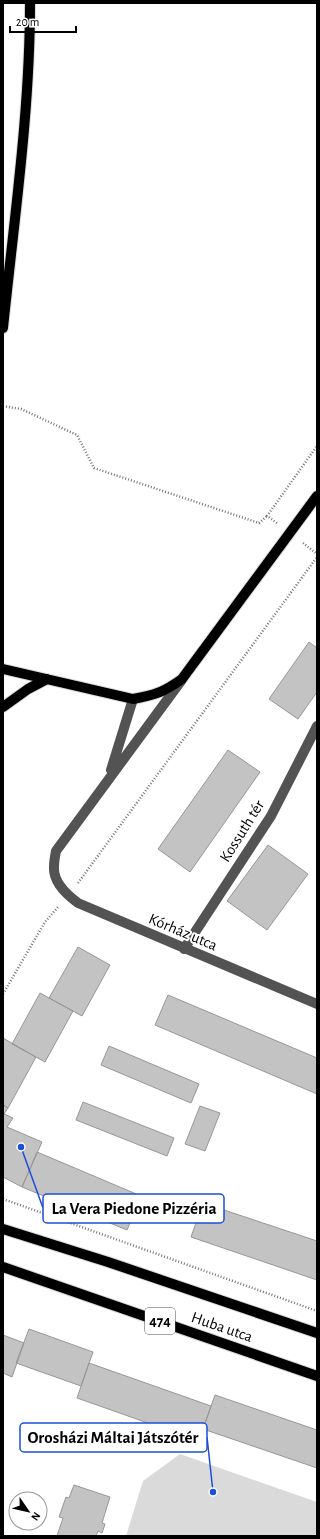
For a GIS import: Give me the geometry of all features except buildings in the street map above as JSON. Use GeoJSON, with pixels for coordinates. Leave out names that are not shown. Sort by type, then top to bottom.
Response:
{"type":"FeatureCollection","features":[{"type":"Feature","properties":{"kind":"main road"},"geometry":{"type":"LineString","coordinates":[[3,328],[21,158],[30,3]]}},
{"type":"Feature","properties":{"kind":"main road"},"geometry":{"type":"LineString","coordinates":[[3,669],[133,699],[167,690],[182,679],[317,496]]}},
{"type":"Feature","properties":{"kind":"main road"},"geometry":{"type":"LineString","coordinates":[[3,708],[28,689],[47,679]]}},
{"type":"Feature","properties":{"kind":"main road","name":"Huba utca"},"geometry":{"type":"LineString","coordinates":[[3,1229],[108,1262],[317,1333]]}},
{"type":"Feature","properties":{"kind":"main road","name":"Huba utca"},"geometry":{"type":"LineString","coordinates":[[3,1267],[317,1376]]}},
{"type":"Feature","properties":{"kind":"street"},"geometry":{"type":"LineString","coordinates":[[109,778],[182,679]]}},
{"type":"Feature","properties":{"kind":"street"},"geometry":{"type":"LineString","coordinates":[[109,778],[133,699]]}},
{"type":"Feature","properties":{"kind":"street","name":"Kossuth tér"},"geometry":{"type":"LineString","coordinates":[[184,949],[271,816],[317,726]]}},
{"type":"Feature","properties":{"kind":"street","name":"Kórház utca"},"geometry":{"type":"LineString","coordinates":[[109,778],[56,851],[54,869],[58,883],[68,896],[78,903],[184,949],[317,1004]]}},
{"type":"Feature","properties":{"kind":"path"},"geometry":{"type":"LineString","coordinates":[[3,406],[21,410],[77,435],[94,468],[259,523],[267,516]]}},
{"type":"Feature","properties":{"kind":"path"},"geometry":{"type":"LineString","coordinates":[[3,994],[45,922],[68,896],[317,556]]}},
{"type":"Feature","properties":{"kind":"path"},"geometry":{"type":"LineString","coordinates":[[3,1199],[317,1311]]}},
{"type":"Feature","properties":{"kind":"shaded area"},"geometry":{"type":"Polygon","coordinates":[[[180,1454],[317,1502],[317,1536],[126,1536],[143,1481],[180,1454]]]}},
{"type":"Feature","properties":{"kind":"place","name":"La Vera Piedone Pizzéria"},"geometry":{"type":"Point","coordinates":[21,1147]}},
{"type":"Feature","properties":{"kind":"place","name":"Orosházi Máltai Játszótér"},"geometry":{"type":"Point","coordinates":[213,1492]}}]}
